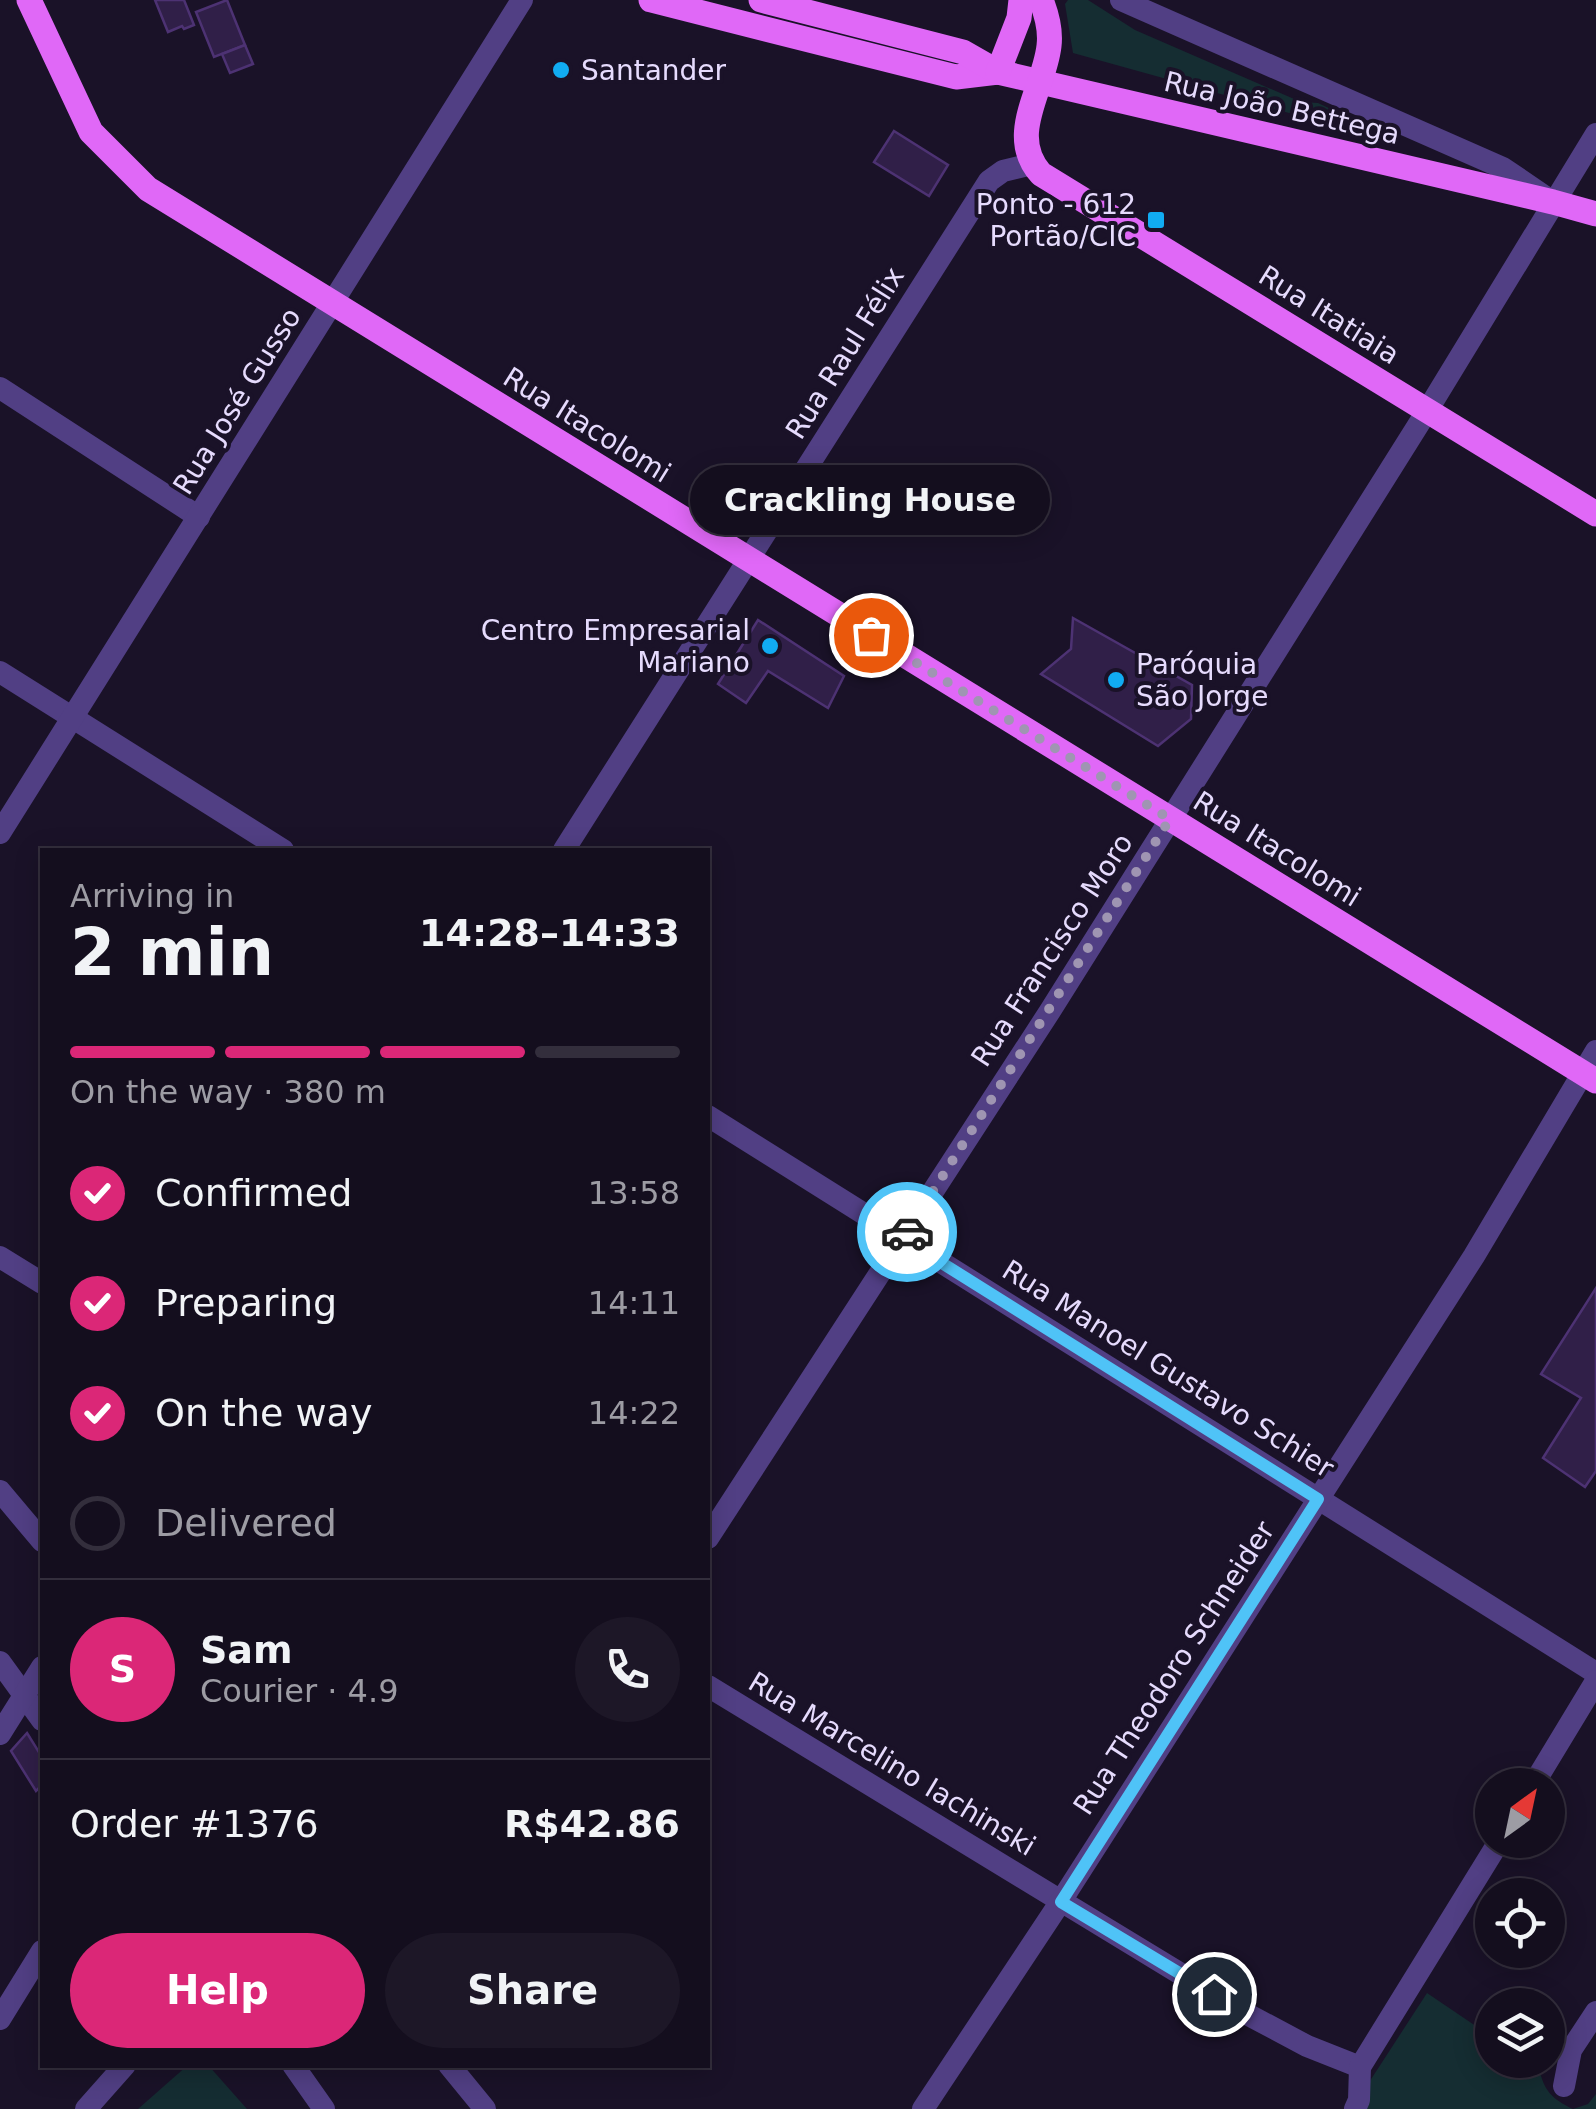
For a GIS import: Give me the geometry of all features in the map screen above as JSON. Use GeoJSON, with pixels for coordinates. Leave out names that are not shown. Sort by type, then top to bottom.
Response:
{"type":"FeatureCollection","features":[{"type":"Feature","properties":{"kind":"main road","name":"Rua Itacolomi"},"geometry":{"type":"LineString","coordinates":[[30,0],[91,132],[148,189],[1170,819],[1592,1068]]}},
{"type":"Feature","properties":{"kind":"main road","name":"Rua João Bettega"},"geometry":{"type":"LineString","coordinates":[[650,0],[956,77],[998,72]]}},
{"type":"Feature","properties":{"kind":"main road","name":"Rua João Bettega"},"geometry":{"type":"LineString","coordinates":[[761,0],[963,52],[998,72],[1596,214]]}},
{"type":"Feature","properties":{"kind":"main road"},"geometry":{"type":"LineString","coordinates":[[998,72],[1019,18],[1021,0]]}},
{"type":"Feature","properties":{"kind":"main road"},"geometry":{"type":"LineString","coordinates":[[1032,164],[1025,135],[1049,48],[1046,12],[1040,0]]}},
{"type":"Feature","properties":{"kind":"main road","name":"Rua Itatiaia"},"geometry":{"type":"LineString","coordinates":[[1032,164],[1041,174],[1596,514]]}},
{"type":"Feature","properties":{"kind":"street","name":"Rua José Gusso"},"geometry":{"type":"LineString","coordinates":[[0,833],[522,0]]}},
{"type":"Feature","properties":{"kind":"street","name":"Rua João Bettega"},"geometry":{"type":"LineString","coordinates":[[1121,0],[1503,168],[1554,202]]}},
{"type":"Feature","properties":{"kind":"street","name":"Rua Francisco Moro"},"geometry":{"type":"LineString","coordinates":[[710,1535],[1170,819],[1596,134]]}},
{"type":"Feature","properties":{"kind":"street","name":"Rua Raul Félix"},"geometry":{"type":"LineString","coordinates":[[565,848],[990,181],[1003,171],[1032,164]]}},
{"type":"Feature","properties":{"kind":"street"},"geometry":{"type":"LineString","coordinates":[[0,388],[200,516]]}},
{"type":"Feature","properties":{"kind":"street"},"geometry":{"type":"LineString","coordinates":[[0,672],[280,848]]}},
{"type":"Feature","properties":{"kind":"street","name":"Rua Theodoro Schneider"},"geometry":{"type":"LineString","coordinates":[[923,2109],[1061,1902],[1592,1068]]}},
{"type":"Feature","properties":{"kind":"street","name":"Rua Manoel Gustavo Schier"},"geometry":{"type":"LineString","coordinates":[[710,1117],[1596,1672]]}},
{"type":"Feature","properties":{"kind":"street"},"geometry":{"type":"LineString","coordinates":[[0,1257],[40,1281]]}},
{"type":"Feature","properties":{"kind":"street"},"geometry":{"type":"LineString","coordinates":[[0,1491],[40,1539]]}},
{"type":"Feature","properties":{"kind":"street"},"geometry":{"type":"LineString","coordinates":[[0,1662],[40,1717]]}},
{"type":"Feature","properties":{"kind":"street"},"geometry":{"type":"LineString","coordinates":[[0,1734],[40,1670]]}},
{"type":"Feature","properties":{"kind":"street"},"geometry":{"type":"LineString","coordinates":[[1543,1768],[1596,1680]]}},
{"type":"Feature","properties":{"kind":"street","name":"Rua Marcelino Iachinski"},"geometry":{"type":"LineString","coordinates":[[710,1687],[1280,2032],[1360,2066]]}},
{"type":"Feature","properties":{"kind":"street"},"geometry":{"type":"LineString","coordinates":[[1356,2109],[1360,2066],[1489,1858]]}},
{"type":"Feature","properties":{"kind":"street"},"geometry":{"type":"LineString","coordinates":[[0,2019],[40,1953]]}},
{"type":"Feature","properties":{"kind":"street"},"geometry":{"type":"LineString","coordinates":[[1564,2086],[1571,2050],[1596,2012]]}},
{"type":"Feature","properties":{"kind":"street"},"geometry":{"type":"LineString","coordinates":[[86,2109],[122,2068]]}},
{"type":"Feature","properties":{"kind":"street"},"geometry":{"type":"LineString","coordinates":[[294,2068],[324,2109]]}},
{"type":"Feature","properties":{"kind":"street"},"geometry":{"type":"LineString","coordinates":[[451,2068],[485,2109]]}},
{"type":"Feature","properties":{"kind":"green space"},"geometry":{"type":"Polygon","coordinates":[[[1068,0],[1088,0],[1135,30],[1301,102],[1318,103],[1335,111],[1329,124],[1073,53],[1065,4],[1068,0]]]}},
{"type":"Feature","properties":{"kind":"green space"},"geometry":{"type":"Polygon","coordinates":[[[1427,1993],[1475,2025],[1475,2078],[1542,2078],[1550,2093],[1573,2109],[1366,2109],[1366,2087],[1427,1993]]]}},
{"type":"Feature","properties":{"kind":"green space"},"geometry":{"type":"Polygon","coordinates":[[[185,2068],[211,2068],[247,2109],[138,2109],[185,2068]]]}},
{"type":"Feature","properties":{"kind":"green space"},"geometry":{"type":"Polygon","coordinates":[[[1596,2094],[1596,2109],[1573,2109],[1588,2104],[1596,2094]]]}},
{"type":"Feature","properties":{"kind":"building"},"geometry":{"type":"Polygon","coordinates":[[[155,0],[184,0],[194,25],[168,32],[155,0]]]}},
{"type":"Feature","properties":{"kind":"building"},"geometry":{"type":"Polygon","coordinates":[[[227,0],[245,45],[214,57],[196,12],[227,0]]]}},
{"type":"Feature","properties":{"kind":"building"},"geometry":{"type":"Polygon","coordinates":[[[245,45],[253,64],[230,73],[222,54],[245,45]]]}},
{"type":"Feature","properties":{"kind":"building"},"geometry":{"type":"Polygon","coordinates":[[[894,131],[948,165],[929,196],[874,162],[894,131]]]}},
{"type":"Feature","properties":{"kind":"building","name":"Paróquia São Jorge"},"geometry":{"type":"Polygon","coordinates":[[[1073,618],[1192,685],[1191,719],[1158,746],[1041,674],[1071,649],[1073,618]]]}},
{"type":"Feature","properties":{"kind":"building","name":"Centro Empresarial Mariano"},"geometry":{"type":"Polygon","coordinates":[[[758,620],[844,676],[828,708],[768,671],[746,703],[718,684],[758,620]]]}},
{"type":"Feature","properties":{"kind":"building"},"geometry":{"type":"Polygon","coordinates":[[[1596,1288],[1596,1471],[1585,1487],[1543,1458],[1581,1398],[1541,1374],[1596,1288]]]}},
{"type":"Feature","properties":{"kind":"building"},"geometry":{"type":"Polygon","coordinates":[[[27,1733],[40,1754],[40,1787],[36,1791],[11,1751],[27,1733]]]}},
{"type":"Feature","properties":{"kind":"way so far"},"geometry":{"type":"LineString","coordinates":[[871,635],[1170,819],[907,1232]]}},
{"type":"Feature","properties":{"kind":"place","name":"Santander"},"geometry":{"type":"Point","coordinates":[561,70]}},
{"type":"Feature","properties":{"kind":"place","name":"Ponto - 612 Portão/CIC"},"geometry":{"type":"Point","coordinates":[1156,220]}},
{"type":"Feature","properties":{"kind":"place","name":"Crackling House"},"geometry":{"type":"Point","coordinates":[871,635]}},
{"type":"Feature","properties":{"kind":"place","name":"Centro Empresarial Mariano"},"geometry":{"type":"Point","coordinates":[770,646]}},
{"type":"Feature","properties":{"kind":"place","name":"Paróquia São Jorge"},"geometry":{"type":"Point","coordinates":[1116,680]}},
{"type":"Feature","properties":{"kind":"route"},"geometry":{"type":"LineString","coordinates":[[907,1232],[902,1238],[1318,1499],[1061,1902],[1214,1994]]}}]}
